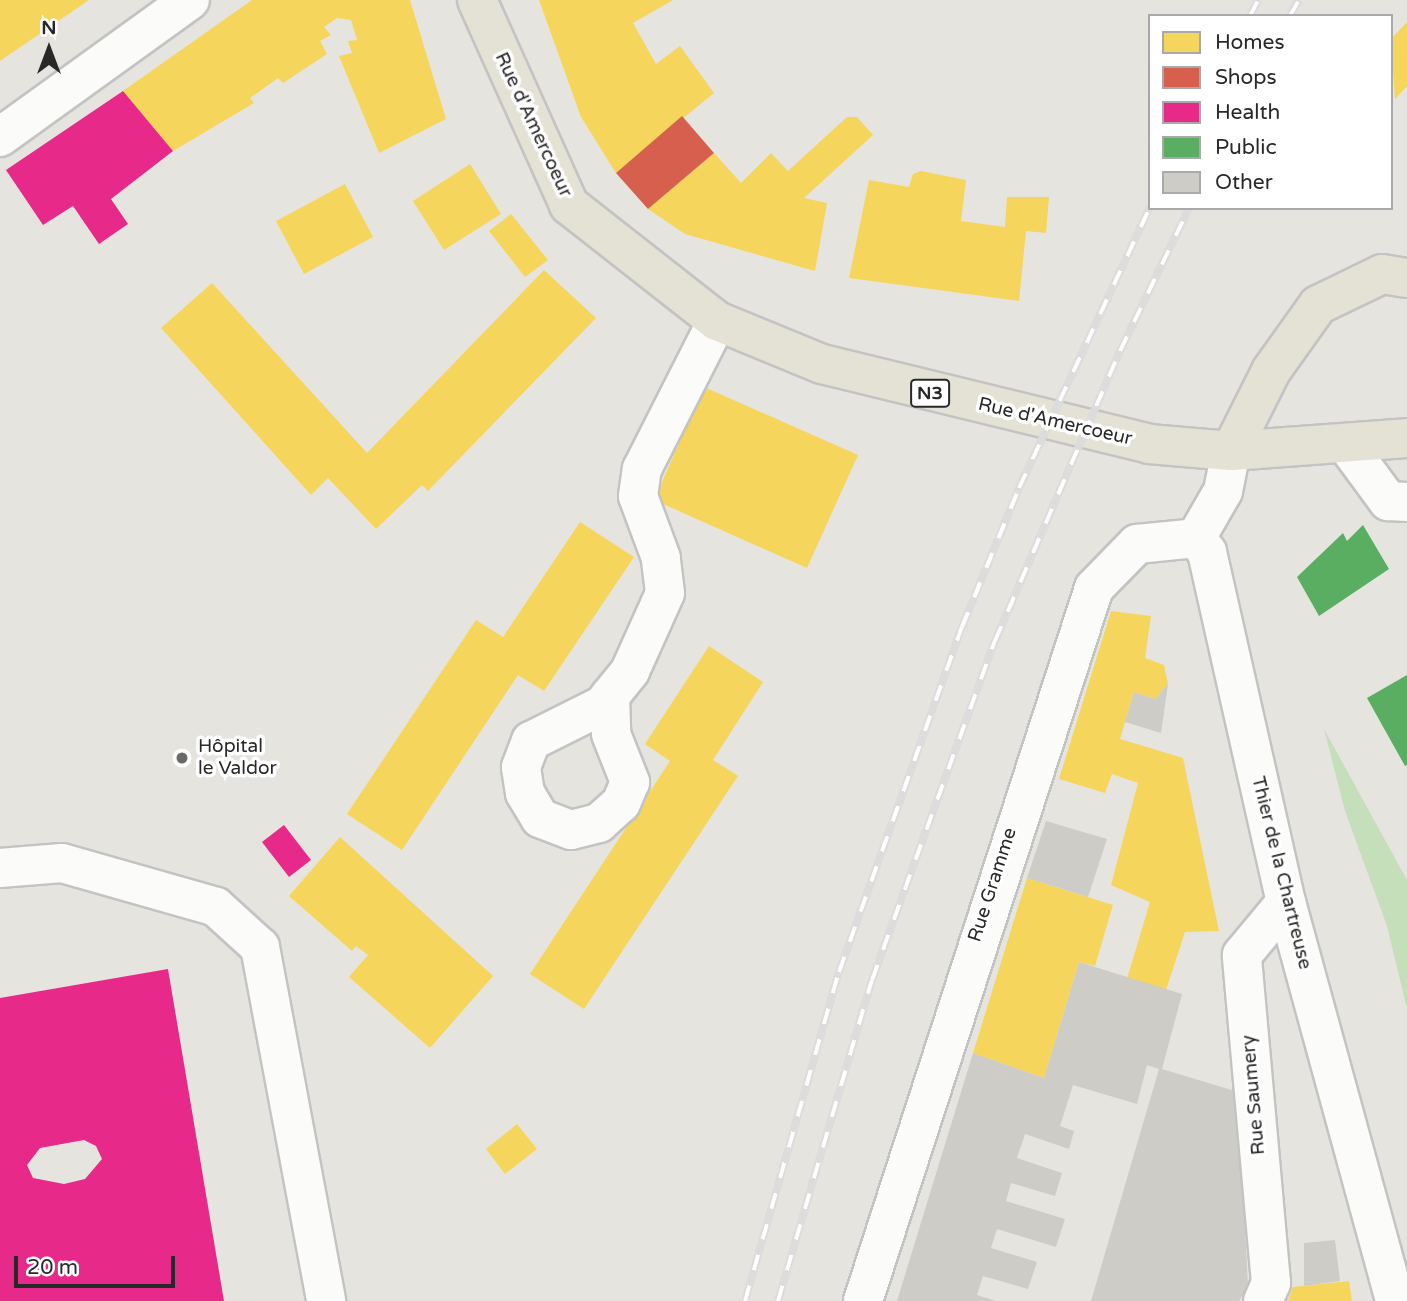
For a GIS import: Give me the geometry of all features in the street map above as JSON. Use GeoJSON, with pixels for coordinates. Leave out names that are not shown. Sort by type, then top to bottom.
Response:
{"type":"FeatureCollection","features":[{"type":"Feature","properties":{"kind":"main road","name":"Rue d'Amercoeur"},"geometry":{"type":"LineString","coordinates":[[477,0],[569,205],[717,321],[822,364],[922,390],[1149,444],[1231,451]]}},
{"type":"Feature","properties":{"kind":"main road"},"geometry":{"type":"LineString","coordinates":[[1231,451],[1271,371],[1318,305],[1382,274],[1407,278]]}},
{"type":"Feature","properties":{"kind":"main road","name":"N3"},"geometry":{"type":"LineString","coordinates":[[1231,451],[1407,438]]}},
{"type":"Feature","properties":{"kind":"street"},"geometry":{"type":"LineString","coordinates":[[0,137],[190,0]]}},
{"type":"Feature","properties":{"kind":"street"},"geometry":{"type":"LineString","coordinates":[[610,696],[630,671],[665,593],[661,558],[638,496],[642,469],[717,321]]}},
{"type":"Feature","properties":{"kind":"street"},"geometry":{"type":"LineString","coordinates":[[1346,444],[1388,501],[1407,502]]}},
{"type":"Feature","properties":{"kind":"street"},"geometry":{"type":"LineString","coordinates":[[1196,538],[1223,491],[1231,451]]}},
{"type":"Feature","properties":{"kind":"street","name":"Thier de la Chartreuse"},"geometry":{"type":"LineString","coordinates":[[1196,538],[1207,552],[1286,902],[1395,1301]]}},
{"type":"Feature","properties":{"kind":"street","name":"Rue Gramme"},"geometry":{"type":"LineString","coordinates":[[863,1301],[1094,588],[1137,544],[1196,538]]}},
{"type":"Feature","properties":{"kind":"street"},"geometry":{"type":"LineString","coordinates":[[0,868],[61,863],[216,907],[260,947],[326,1301]]}},
{"type":"Feature","properties":{"kind":"street","name":"Rue Saumery"},"geometry":{"type":"LineString","coordinates":[[1263,1301],[1271,1283],[1242,956],[1286,902]]}},
{"type":"Feature","properties":{"kind":"green space"},"geometry":{"type":"Polygon","coordinates":[[[1324,729],[1407,880],[1407,1009],[1387,926],[1345,811],[1324,729]]]}},
{"type":"Feature","properties":{"kind":"building: Homes"},"geometry":{"type":"Polygon","coordinates":[[[0,0],[89,0],[0,61],[0,0]]]}},
{"type":"Feature","properties":{"kind":"building: Homes"},"geometry":{"type":"Polygon","coordinates":[[[252,0],[410,0],[446,119],[379,153],[339,56],[352,53],[348,41],[357,40],[351,20],[337,18],[324,27],[331,35],[320,41],[327,54],[283,83],[278,78],[250,98],[254,103],[173,151],[123,91],[252,0]]]}},
{"type":"Feature","properties":{"kind":"building: Homes"},"geometry":{"type":"Polygon","coordinates":[[[539,0],[673,0],[633,23],[656,64],[680,46],[714,93],[616,173],[581,117],[539,0]]]}},
{"type":"Feature","properties":{"kind":"building: Homes"},"geometry":{"type":"Polygon","coordinates":[[[1407,22],[1407,86],[1395,99],[1393,69],[1393,37],[1407,22]]]}},
{"type":"Feature","properties":{"kind":"building: Homes"},"geometry":{"type":"Polygon","coordinates":[[[847,117],[857,117],[873,135],[804,198],[827,203],[815,271],[685,234],[648,209],[714,153],[741,183],[771,153],[788,171],[847,117]]]}},
{"type":"Feature","properties":{"kind":"building: Homes"},"geometry":{"type":"Polygon","coordinates":[[[470,164],[501,214],[444,250],[413,201],[470,164]]]}},
{"type":"Feature","properties":{"kind":"building: Homes"},"geometry":{"type":"Polygon","coordinates":[[[921,171],[966,180],[961,221],[1005,227],[1007,197],[1049,197],[1046,233],[1026,231],[1019,301],[849,278],[869,180],[909,187],[913,174],[921,171]]]}},
{"type":"Feature","properties":{"kind":"building: Homes"},"geometry":{"type":"Polygon","coordinates":[[[345,184],[373,237],[304,274],[276,221],[345,184]]]}},
{"type":"Feature","properties":{"kind":"building: Homes"},"geometry":{"type":"Polygon","coordinates":[[[511,214],[548,260],[525,277],[489,231],[511,214]]]}},
{"type":"Feature","properties":{"kind":"building: Homes"},"geometry":{"type":"Polygon","coordinates":[[[544,270],[596,318],[428,491],[422,485],[376,529],[328,478],[311,495],[161,328],[212,283],[367,453],[544,270]]]}},
{"type":"Feature","properties":{"kind":"building: Homes"},"geometry":{"type":"Polygon","coordinates":[[[704,387],[858,455],[807,568],[654,500],[704,387]]]}},
{"type":"Feature","properties":{"kind":"building: Homes"},"geometry":{"type":"Polygon","coordinates":[[[580,522],[634,557],[544,691],[518,675],[402,850],[347,814],[476,620],[503,637],[580,522]]]}},
{"type":"Feature","properties":{"kind":"building: Homes"},"geometry":{"type":"Polygon","coordinates":[[[1111,611],[1151,616],[1145,658],[1164,665],[1168,684],[1155,699],[1134,692],[1120,739],[1183,758],[1219,931],[1185,932],[1166,990],[1127,979],[1150,902],[1111,885],[1138,783],[1112,774],[1105,793],[1059,779],[1111,611]]]}},
{"type":"Feature","properties":{"kind":"building: Homes"},"geometry":{"type":"Polygon","coordinates":[[[709,646],[763,682],[713,760],[738,776],[584,1009],[530,974],[670,761],[645,744],[709,646]]]}},
{"type":"Feature","properties":{"kind":"building: Homes"},"geometry":{"type":"Polygon","coordinates":[[[340,837],[493,976],[430,1048],[349,977],[368,955],[356,946],[352,951],[289,896],[340,837]]]}},
{"type":"Feature","properties":{"kind":"building: Homes"},"geometry":{"type":"Polygon","coordinates":[[[1027,878],[1113,905],[1095,966],[1079,962],[1044,1078],[973,1053],[1027,878]]]}},
{"type":"Feature","properties":{"kind":"building: Homes"},"geometry":{"type":"Polygon","coordinates":[[[517,1124],[537,1149],[505,1174],[486,1149],[517,1124]]]}},
{"type":"Feature","properties":{"kind":"building: Homes"},"geometry":{"type":"Polygon","coordinates":[[[1349,1281],[1352,1301],[1288,1301],[1293,1287],[1349,1281]]]}},
{"type":"Feature","properties":{"kind":"building: Shops"},"geometry":{"type":"Polygon","coordinates":[[[682,116],[714,153],[648,209],[616,173],[682,116]]]}},
{"type":"Feature","properties":{"kind":"building: Health"},"geometry":{"type":"Polygon","coordinates":[[[123,91],[173,151],[111,199],[128,224],[99,244],[73,206],[43,225],[6,170],[123,91]]]}},
{"type":"Feature","properties":{"kind":"building: Health"},"geometry":{"type":"Polygon","coordinates":[[[284,825],[311,860],[289,877],[262,842],[284,825]]]}},
{"type":"Feature","properties":{"kind":"building: Health"},"geometry":{"type":"Polygon","coordinates":[[[168,969],[224,1301],[0,1301],[0,998],[168,969]],[[84,1140],[40,1148],[27,1165],[33,1178],[64,1184],[85,1179],[102,1159],[96,1146],[84,1140]]]}},
{"type":"Feature","properties":{"kind":"building: Public"},"geometry":{"type":"Polygon","coordinates":[[[1363,525],[1389,569],[1319,616],[1297,577],[1343,533],[1347,541],[1363,525]]]}},
{"type":"Feature","properties":{"kind":"building: Public"},"geometry":{"type":"Polygon","coordinates":[[[1407,675],[1407,765],[1405,766],[1367,698],[1407,675]]]}},
{"type":"Feature","properties":{"kind":"building: Other"},"geometry":{"type":"Polygon","coordinates":[[[1168,684],[1161,733],[1125,722],[1134,692],[1155,699],[1168,684]]]}},
{"type":"Feature","properties":{"kind":"building: Other"},"geometry":{"type":"Polygon","coordinates":[[[1046,821],[1107,839],[1088,897],[1027,878],[1046,821]]]}},
{"type":"Feature","properties":{"kind":"building: Other"},"geometry":{"type":"Polygon","coordinates":[[[1079,962],[1182,994],[1162,1069],[1238,1092],[1248,1287],[1239,1301],[1091,1301],[1159,1069],[1147,1065],[1137,1104],[1073,1085],[1060,1126],[1074,1131],[1069,1149],[1025,1134],[1017,1158],[1062,1173],[1055,1196],[1011,1183],[1006,1201],[1065,1219],[1056,1247],[997,1229],[991,1248],[1037,1262],[1028,1289],[983,1276],[977,1295],[996,1301],[897,1301],[973,1053],[1044,1078],[1079,962]]]}},
{"type":"Feature","properties":{"kind":"building: Other"},"geometry":{"type":"Polygon","coordinates":[[[1335,1240],[1340,1281],[1304,1286],[1304,1243],[1335,1240]]]}},
{"type":"Feature","properties":{"kind":"railway"},"geometry":{"type":"LineString","coordinates":[[1251,14],[1258,0]]}},
{"type":"Feature","properties":{"kind":"railway"},"geometry":{"type":"LineString","coordinates":[[1291,14],[1299,0]]}},
{"type":"Feature","properties":{"kind":"railway"},"geometry":{"type":"LineString","coordinates":[[745,1301],[839,972],[962,627],[1019,488],[1149,210]]}},
{"type":"Feature","properties":{"kind":"railway"},"geometry":{"type":"LineString","coordinates":[[778,1301],[872,980],[995,641],[1120,351],[1188,210]]}},
{"type":"Feature","properties":{"kind":"place","name":"Hôpital le Valdor"},"geometry":{"type":"Point","coordinates":[182,758]}}]}
